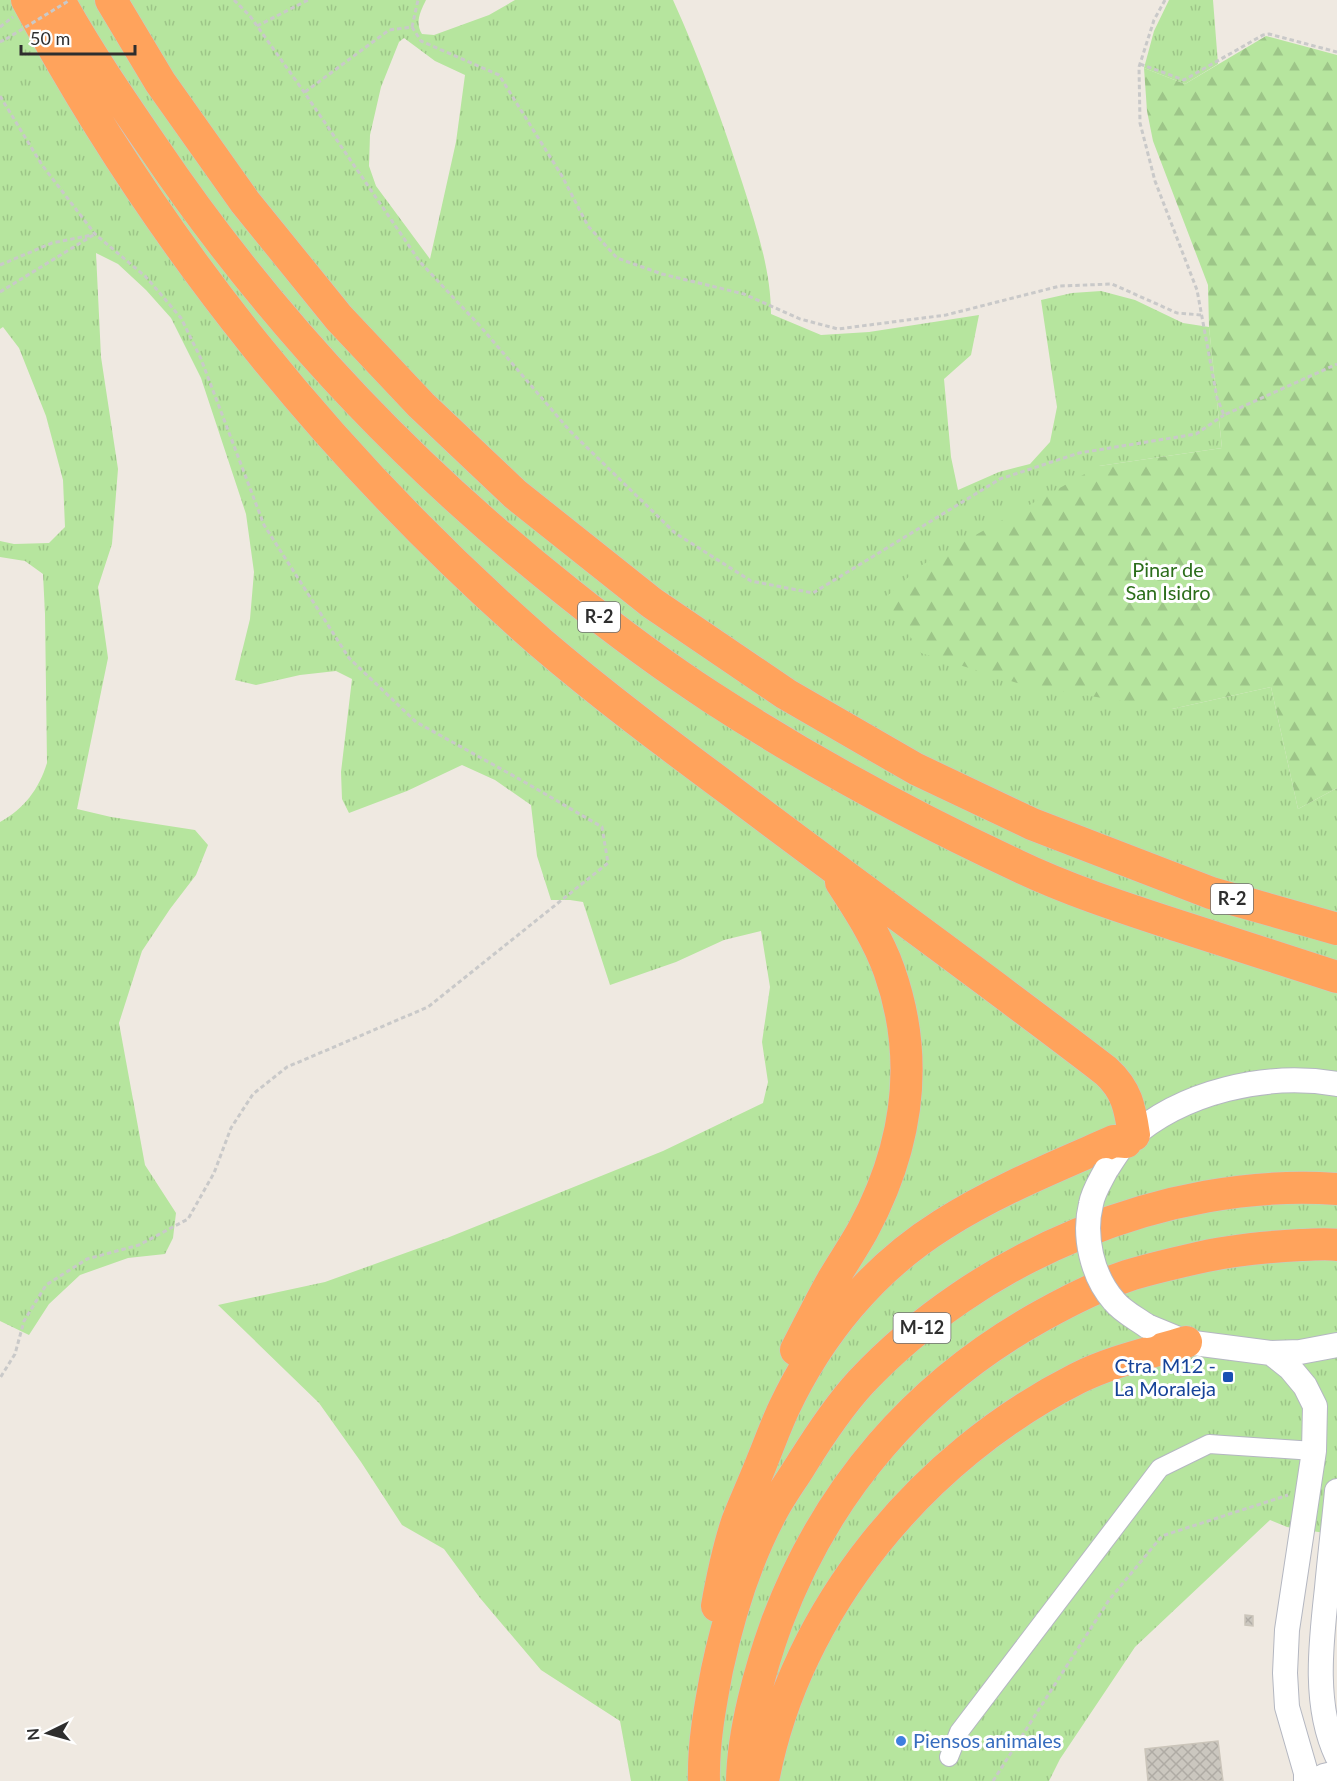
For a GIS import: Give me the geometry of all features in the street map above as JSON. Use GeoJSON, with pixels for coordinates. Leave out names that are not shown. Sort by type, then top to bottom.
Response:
{"type":"FeatureCollection","features":[{"type":"Feature","properties":{"kind":"highway"},"geometry":{"type":"LineString","coordinates":[[27,0],[96,120],[166,226],[255,345],[345,450],[452,560],[541,642],[634,718],[1106,1071],[1117,1081],[1124,1093],[1131,1111],[1130,1138],[1114,1141],[965,1210],[917,1241],[873,1279],[826,1335],[808,1364],[784,1408],[737,1523]]}},
{"type":"Feature","properties":{"kind":"highway","name":"R-2"},"geometry":{"type":"LineString","coordinates":[[59,0],[76,31],[183,191],[224,247],[288,326],[419,464],[519,554],[617,632],[710,696],[874,795],[1019,867],[1114,905],[1337,977]]}},
{"type":"Feature","properties":{"kind":"highway","name":"R-2"},"geometry":{"type":"LineString","coordinates":[[111,0],[160,82],[238,192],[339,318],[421,405],[515,494],[652,603],[786,694],[927,774],[1032,824],[1211,893],[1337,929]]}},
{"type":"Feature","properties":{"kind":"highway"},"geometry":{"type":"LineString","coordinates":[[709,1711],[703,1683],[723,1574],[756,1452],[783,1375],[832,1282],[863,1230],[880,1192],[899,1142],[908,1086],[901,1013],[888,968],[874,938],[830,866]]}},
{"type":"Feature","properties":{"kind":"highway","name":"M-12"},"geometry":{"type":"LineString","coordinates":[[704,1781],[709,1711],[729,1621],[757,1545],[775,1506],[820,1434],[861,1383],[905,1341],[961,1298],[1015,1263],[1126,1215],[1183,1201],[1234,1192],[1273,1189],[1337,1189]]}},
{"type":"Feature","properties":{"kind":"highway","name":"M-12"},"geometry":{"type":"LineString","coordinates":[[742,1781],[747,1740],[768,1646],[788,1594],[811,1547],[836,1504],[866,1461],[944,1382],[989,1347],[1026,1325],[1066,1302],[1125,1277],[1225,1251],[1279,1246],[1337,1245]]}},
{"type":"Feature","properties":{"kind":"highway"},"geometry":{"type":"LineString","coordinates":[[763,1781],[774,1734],[808,1649],[831,1607],[886,1530],[941,1473],[966,1452],[1042,1398],[1106,1366],[1186,1342]]}},
{"type":"Feature","properties":{"kind":"street"},"geometry":{"type":"LineString","coordinates":[[1337,1084],[1315,1080],[1273,1081],[1229,1088],[1173,1109],[1130,1138],[1106,1170],[1091,1203],[1089,1226],[1089,1248],[1096,1271],[1114,1302],[1148,1326],[1186,1342],[1271,1353],[1300,1352],[1337,1346]]}},
{"type":"Feature","properties":{"kind":"street"},"geometry":{"type":"LineString","coordinates":[[1271,1353],[1290,1368],[1305,1386],[1315,1406],[1314,1450],[1287,1630],[1285,1673],[1287,1707],[1306,1773],[1306,1781]]}},
{"type":"Feature","properties":{"kind":"street"},"geometry":{"type":"LineString","coordinates":[[949,1757],[959,1732],[1160,1468],[1209,1444],[1314,1450]]}},
{"type":"Feature","properties":{"kind":"street"},"geometry":{"type":"LineString","coordinates":[[1337,1491],[1323,1628],[1321,1676],[1328,1736],[1337,1756]]}},
{"type":"Feature","properties":{"kind":"street"},"geometry":{"type":"LineString","coordinates":[[1315,1781],[1337,1773]]}},
{"type":"Feature","properties":{"kind":"path"},"geometry":{"type":"LineString","coordinates":[[0,42],[70,0]]}},
{"type":"Feature","properties":{"kind":"path"},"geometry":{"type":"LineString","coordinates":[[234,0],[257,26],[304,92],[420,262],[480,326],[570,431],[675,533],[751,581],[813,593],[1000,479],[1079,453],[1196,435],[1224,415],[1337,364]]}},
{"type":"Feature","properties":{"kind":"path"},"geometry":{"type":"LineString","coordinates":[[257,26],[308,0]]}},
{"type":"Feature","properties":{"kind":"path"},"geometry":{"type":"LineString","coordinates":[[418,0],[412,27],[421,41],[499,75],[562,176],[588,226],[617,258],[662,274],[744,294],[800,319],[838,329],[946,315],[1060,286],[1112,284],[1177,313],[1201,315]]}},
{"type":"Feature","properties":{"kind":"path"},"geometry":{"type":"LineString","coordinates":[[1165,0],[1154,20],[1140,63],[1140,123],[1155,181],[1197,290],[1217,398],[1224,415]]}},
{"type":"Feature","properties":{"kind":"path"},"geometry":{"type":"LineString","coordinates":[[304,92],[390,30],[412,27]]}},
{"type":"Feature","properties":{"kind":"path"},"geometry":{"type":"LineString","coordinates":[[1140,63],[1184,80],[1263,35],[1269,34],[1337,52]]}},
{"type":"Feature","properties":{"kind":"path"},"geometry":{"type":"LineString","coordinates":[[0,96],[42,165],[95,234],[146,277],[181,318],[201,359],[264,525],[349,658],[416,722],[602,827],[608,863],[428,1007],[287,1067],[253,1094],[231,1128],[214,1173],[188,1219],[139,1245],[87,1259],[46,1286],[24,1321],[15,1354],[0,1378]]}},
{"type":"Feature","properties":{"kind":"path"},"geometry":{"type":"LineString","coordinates":[[0,265],[52,243],[95,234]]}},
{"type":"Feature","properties":{"kind":"path"},"geometry":{"type":"LineString","coordinates":[[0,292],[95,234]]}},
{"type":"Feature","properties":{"kind":"path"},"geometry":{"type":"LineString","coordinates":[[993,1781],[1109,1600],[1162,1536],[1307,1489]]}},
{"type":"Feature","properties":{"kind":"green space"},"geometry":{"type":"Polygon","coordinates":[[[0,0],[426,0],[420,13],[419,26],[422,34],[434,35],[489,15],[515,0],[673,0],[711,91],[753,216],[766,265],[771,314],[821,335],[869,332],[979,315],[971,355],[944,379],[951,457],[958,490],[999,472],[1030,464],[1050,442],[1057,407],[1041,300],[1072,293],[1101,291],[1135,300],[1183,323],[1209,327],[1222,448],[1099,466],[1172,709],[1271,687],[1298,809],[1337,788],[1337,1535],[1287,1527],[1270,1520],[1135,1647],[1060,1759],[1049,1781],[631,1781],[620,1721],[541,1670],[480,1598],[444,1549],[402,1525],[319,1403],[218,1305],[325,1282],[447,1238],[663,1151],[763,1103],[768,1082],[762,1042],[770,987],[761,931],[724,940],[676,962],[610,985],[583,902],[551,900],[537,856],[531,805],[495,780],[462,765],[407,791],[349,813],[342,799],[341,772],[352,679],[336,671],[300,675],[256,685],[235,680],[250,619],[254,572],[246,514],[201,378],[171,318],[118,264],[96,253],[101,357],[118,469],[112,544],[98,587],[108,658],[77,809],[111,817],[195,830],[208,845],[196,875],[142,951],[119,1023],[145,1165],[176,1213],[173,1238],[165,1254],[128,1258],[80,1275],[49,1304],[29,1335],[0,1321],[0,822],[9,817],[30,797],[47,763],[43,574],[25,561],[0,557],[0,541],[14,544],[49,543],[65,527],[63,480],[46,416],[19,348],[3,327],[0,329],[0,0]],[[404,38],[399,42],[381,87],[370,135],[369,166],[376,186],[430,259],[456,142],[465,75],[435,61],[404,38]]]}},
{"type":"Feature","properties":{"kind":"green space"},"geometry":{"type":"Polygon","coordinates":[[[1169,0],[1213,0],[1218,64],[1185,84],[1144,68],[1154,31],[1169,0]]]}},
{"type":"Feature","properties":{"kind":"green space","name":"Pinar de San Isidro"},"geometry":{"type":"Polygon","coordinates":[[[1266,36],[1337,55],[1337,788],[1298,809],[1271,687],[1172,709],[1027,686],[921,653],[885,598],[922,565],[1099,466],[1222,448],[1209,327],[1208,285],[1153,141],[1147,111],[1144,68],[1185,84],[1266,36]]]}},
{"type":"Feature","properties":{"kind":"building"},"geometry":{"type":"Polygon","coordinates":[[[1245,1615],[1253,1616],[1253,1626],[1245,1625],[1245,1615]]]}},
{"type":"Feature","properties":{"kind":"building"},"geometry":{"type":"Polygon","coordinates":[[[1218,1741],[1223,1781],[1148,1781],[1145,1749],[1218,1741]]]}},
{"type":"Feature","properties":{"kind":"place","name":"Ctra. M12 - La Moraleja"},"geometry":{"type":"Point","coordinates":[1228,1377]}},
{"type":"Feature","properties":{"kind":"place","name":"Piensos animales"},"geometry":{"type":"Point","coordinates":[901,1741]}}]}
